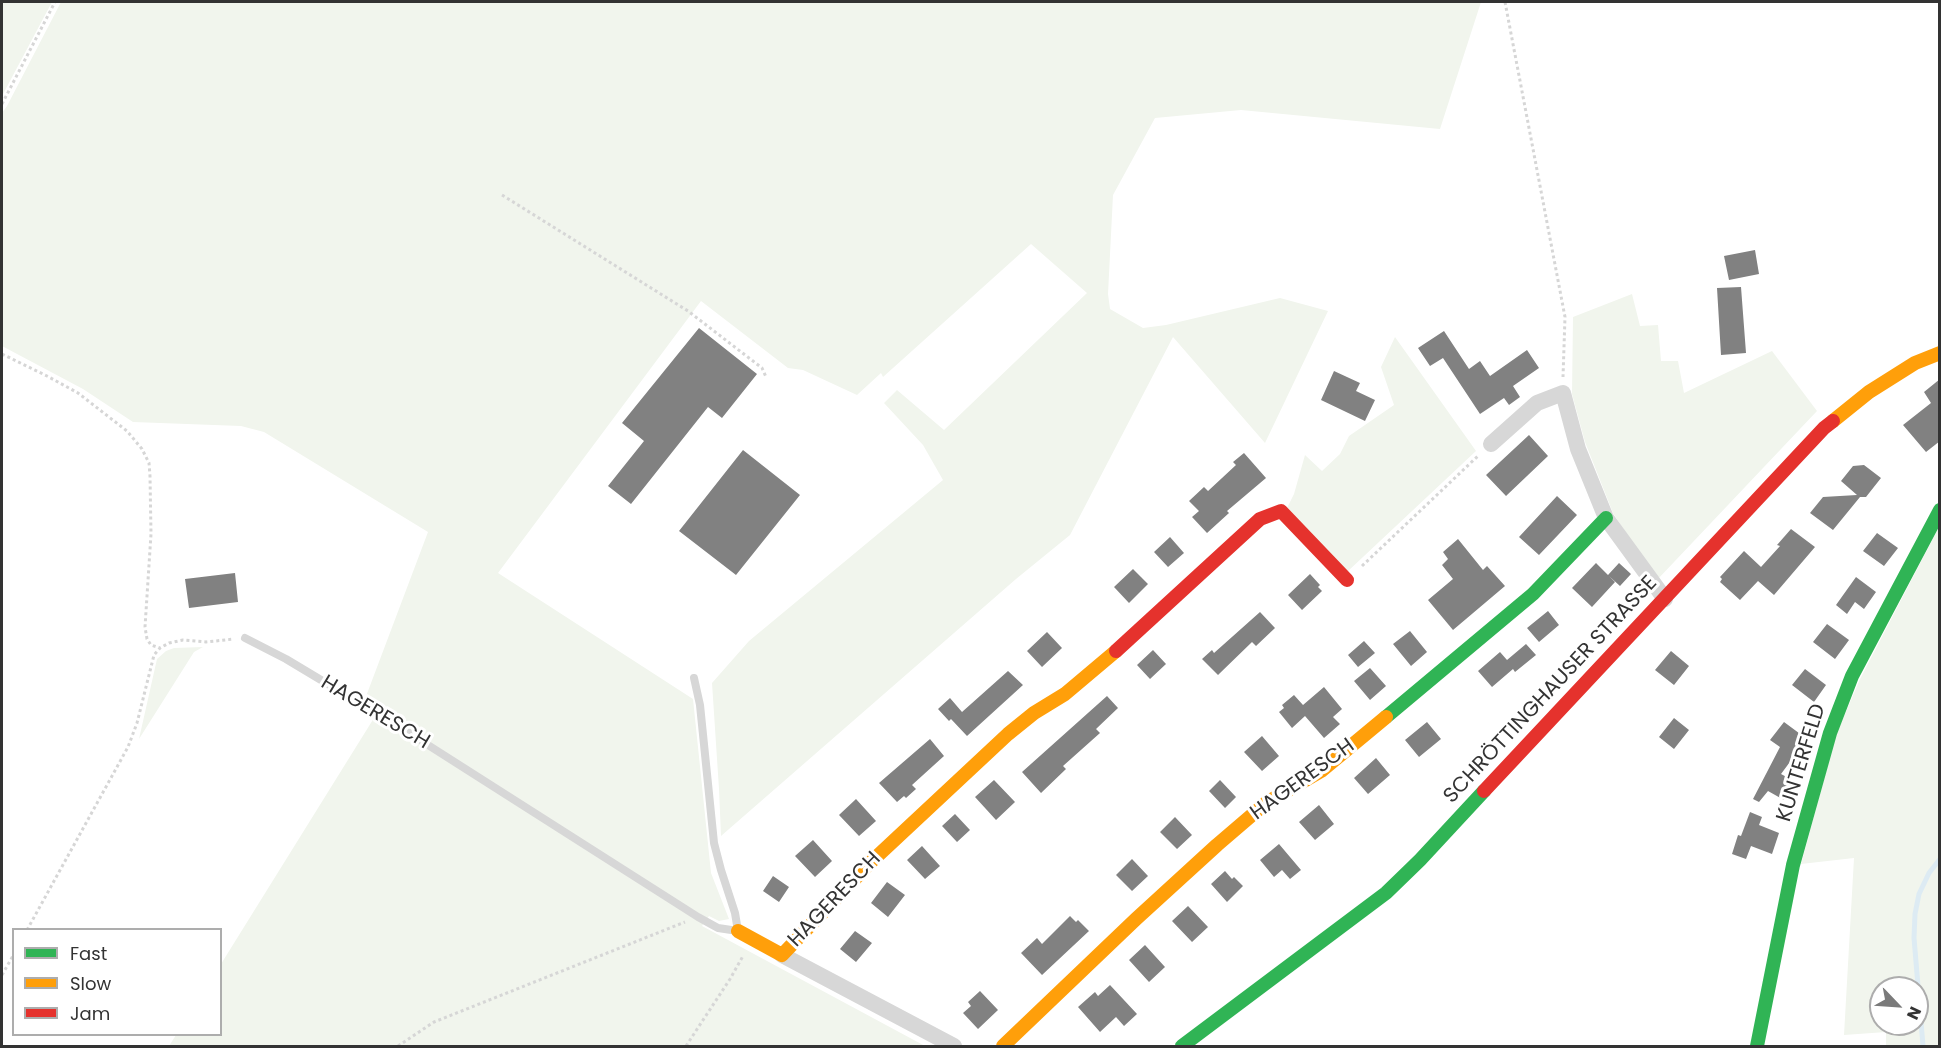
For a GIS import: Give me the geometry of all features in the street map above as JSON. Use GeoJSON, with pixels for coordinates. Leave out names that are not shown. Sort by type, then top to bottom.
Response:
{"type":"FeatureCollection","features":[{"type":"Feature","properties":{"kind":"street","name":"SCHRÖTTINGHAUSER STRASSE"},"geometry":{"type":"LineString","coordinates":[[1182,1047],[1394,885],[1420,860],[1824,428],[1869,392],[1916,363],[1940,353]]}},
{"type":"Feature","properties":{"kind":"street"},"geometry":{"type":"LineString","coordinates":[[1491,444],[1537,403],[1563,393],[1578,448],[1606,518],[1665,599]]}},
{"type":"Feature","properties":{"kind":"street","name":"KUNTERFELD"},"geometry":{"type":"LineString","coordinates":[[1757,1047],[1793,865],[1830,733],[1852,676],[1940,510]]}},
{"type":"Feature","properties":{"kind":"street","name":"HAGERESCH"},"geometry":{"type":"LineString","coordinates":[[782,955],[872,861],[1008,734],[1034,713],[1065,694],[1104,662],[1260,519],[1281,511],[1347,580]]}},
{"type":"Feature","properties":{"kind":"street","name":"HAGERESCH"},"geometry":{"type":"LineString","coordinates":[[1004,1047],[1136,919],[1217,845],[1266,803],[1321,771],[1533,594],[1606,518]]}},
{"type":"Feature","properties":{"kind":"street","name":"HAGERESCH"},"geometry":{"type":"LineString","coordinates":[[738,931],[954,1047]]}},
{"type":"Feature","properties":{"kind":"lane","name":"HAGERESCH"},"geometry":{"type":"LineString","coordinates":[[245,638],[286,659],[406,731],[698,917],[718,928],[738,931]]}},
{"type":"Feature","properties":{"kind":"lane"},"geometry":{"type":"LineString","coordinates":[[694,678],[700,705],[714,843],[735,913],[738,931]]}},
{"type":"Feature","properties":{"kind":"path"},"geometry":{"type":"LineString","coordinates":[[2,104],[55,2]]}},
{"type":"Feature","properties":{"kind":"path"},"geometry":{"type":"LineString","coordinates":[[1505,2],[1565,317],[1563,393]]}},
{"type":"Feature","properties":{"kind":"path"},"geometry":{"type":"LineString","coordinates":[[502,195],[688,311],[762,368],[766,377]]}},
{"type":"Feature","properties":{"kind":"path"},"geometry":{"type":"LineString","coordinates":[[2,354],[78,393],[127,432],[142,449],[149,464],[151,534],[145,627],[147,639],[151,645],[160,648]]}},
{"type":"Feature","properties":{"kind":"path"},"geometry":{"type":"LineString","coordinates":[[1347,580],[1491,444]]}},
{"type":"Feature","properties":{"kind":"path"},"geometry":{"type":"LineString","coordinates":[[28,928],[128,747],[137,723],[151,662],[160,648],[183,640],[221,642],[245,638]]}},
{"type":"Feature","properties":{"kind":"path"},"geometry":{"type":"LineString","coordinates":[[398,1047],[434,1022],[698,917]]}},
{"type":"Feature","properties":{"kind":"path"},"geometry":{"type":"LineString","coordinates":[[686,1047],[730,979],[752,939]]}},
{"type":"Feature","properties":{"kind":"path"},"geometry":{"type":"LineString","coordinates":[[2,975],[12,958]]}},
{"type":"Feature","properties":{"kind":"shaded area"},"geometry":{"type":"Polygon","coordinates":[[[2,2],[52,2],[2,96],[2,2]]]}},
{"type":"Feature","properties":{"kind":"shaded area"},"geometry":{"type":"Polygon","coordinates":[[[61,2],[1481,2],[1440,129],[1241,110],[1155,118],[1113,195],[1108,294],[1110,309],[1143,328],[1166,325],[1280,298],[1328,311],[1265,443],[1173,337],[1070,535],[1016,579],[721,836],[712,683],[749,641],[943,480],[923,445],[884,403],[897,390],[944,430],[1087,293],[1031,244],[883,377],[881,373],[857,395],[803,370],[788,368],[701,301],[498,573],[693,699],[711,873],[729,919],[719,921],[709,916],[702,926],[925,1046],[169,1046],[175,1036],[222,1036],[222,962],[374,718],[365,699],[428,532],[264,432],[241,426],[133,422],[83,389],[2,346],[2,113],[61,2]]]}},
{"type":"Feature","properties":{"kind":"shaded area"},"geometry":{"type":"Polygon","coordinates":[[[1632,294],[1640,326],[1658,325],[1661,361],[1678,361],[1684,393],[1772,351],[1817,411],[1657,580],[1613,513],[1585,442],[1572,394],[1573,317],[1632,294]]]}},
{"type":"Feature","properties":{"kind":"shaded area"},"geometry":{"type":"Polygon","coordinates":[[[1395,337],[1476,451],[1347,572],[1287,508],[1294,494],[1305,455],[1322,471],[1340,454],[1349,436],[1394,405],[1381,367],[1395,337]]]}},
{"type":"Feature","properties":{"kind":"shaded area"},"geometry":{"type":"Polygon","coordinates":[[[1939,527],[1939,1046],[1886,1046],[1886,1036],[1929,1036],[1929,976],[1869,976],[1869,1033],[1844,1035],[1854,858],[1801,864],[1836,735],[1860,679],[1939,527]]]}},
{"type":"Feature","properties":{"kind":"shaded area"},"geometry":{"type":"Polygon","coordinates":[[[203,647],[194,652],[139,739],[157,659],[166,651],[174,648],[203,647]]]}},
{"type":"Feature","properties":{"kind":"building"},"geometry":{"type":"Polygon","coordinates":[[[1755,250],[1759,274],[1729,280],[1724,256],[1755,250]]]}},
{"type":"Feature","properties":{"kind":"building"},"geometry":{"type":"Polygon","coordinates":[[[1741,287],[1746,353],[1721,355],[1717,288],[1741,287]]]}},
{"type":"Feature","properties":{"kind":"building"},"geometry":{"type":"Polygon","coordinates":[[[699,328],[757,374],[722,418],[708,407],[631,504],[608,486],[644,441],[622,423],[699,328]]]}},
{"type":"Feature","properties":{"kind":"building"},"geometry":{"type":"Polygon","coordinates":[[[1444,331],[1469,369],[1480,361],[1490,376],[1527,350],[1539,368],[1513,386],[1520,397],[1509,405],[1504,398],[1480,414],[1443,358],[1430,366],[1418,348],[1444,331]]]}},
{"type":"Feature","properties":{"kind":"building"},"geometry":{"type":"Polygon","coordinates":[[[1334,371],[1360,383],[1356,391],[1375,400],[1365,421],[1321,400],[1334,371]]]}},
{"type":"Feature","properties":{"kind":"building"},"geometry":{"type":"Polygon","coordinates":[[[1940,379],[1940,441],[1926,452],[1903,425],[1931,403],[1924,392],[1940,379]]]}},
{"type":"Feature","properties":{"kind":"building"},"geometry":{"type":"Polygon","coordinates":[[[1529,435],[1548,456],[1506,496],[1486,475],[1529,435]]]}},
{"type":"Feature","properties":{"kind":"building"},"geometry":{"type":"Polygon","coordinates":[[[743,450],[800,495],[736,575],[679,531],[743,450]]]}},
{"type":"Feature","properties":{"kind":"building"},"geometry":{"type":"Polygon","coordinates":[[[1244,453],[1266,478],[1227,511],[1229,513],[1207,533],[1192,517],[1199,511],[1189,501],[1204,487],[1208,491],[1236,465],[1233,462],[1244,453]]]}},
{"type":"Feature","properties":{"kind":"building"},"geometry":{"type":"Polygon","coordinates":[[[1864,465],[1881,478],[1866,497],[1860,497],[1833,530],[1810,513],[1823,497],[1857,495],[1841,481],[1853,466],[1864,465]]]}},
{"type":"Feature","properties":{"kind":"building"},"geometry":{"type":"Polygon","coordinates":[[[1557,496],[1577,515],[1539,555],[1519,537],[1557,496]]]}},
{"type":"Feature","properties":{"kind":"building"},"geometry":{"type":"Polygon","coordinates":[[[1791,529],[1815,547],[1774,595],[1758,581],[1740,600],[1720,582],[1722,579],[1720,577],[1744,551],[1761,567],[1780,546],[1777,545],[1791,529]]]}},
{"type":"Feature","properties":{"kind":"building"},"geometry":{"type":"Polygon","coordinates":[[[1877,533],[1898,548],[1884,566],[1863,551],[1877,533]]]}},
{"type":"Feature","properties":{"kind":"building"},"geometry":{"type":"Polygon","coordinates":[[[1170,537],[1184,553],[1168,567],[1154,552],[1170,537]]]}},
{"type":"Feature","properties":{"kind":"building"},"geometry":{"type":"Polygon","coordinates":[[[1458,539],[1483,570],[1487,566],[1505,586],[1453,630],[1428,600],[1453,579],[1442,565],[1448,559],[1443,552],[1458,539]]]}},
{"type":"Feature","properties":{"kind":"building"},"geometry":{"type":"Polygon","coordinates":[[[1596,563],[1608,575],[1619,563],[1631,574],[1620,586],[1609,576],[1615,582],[1592,607],[1572,588],[1596,563]]]}},
{"type":"Feature","properties":{"kind":"building"},"geometry":{"type":"Polygon","coordinates":[[[1133,569],[1148,584],[1129,603],[1114,587],[1133,569]]]}},
{"type":"Feature","properties":{"kind":"building"},"geometry":{"type":"Polygon","coordinates":[[[235,573],[238,602],[189,608],[185,579],[235,573]]]}},
{"type":"Feature","properties":{"kind":"building"},"geometry":{"type":"Polygon","coordinates":[[[1310,574],[1320,585],[1318,587],[1322,591],[1302,610],[1288,595],[1310,574]]]}},
{"type":"Feature","properties":{"kind":"building"},"geometry":{"type":"Polygon","coordinates":[[[1856,577],[1876,592],[1864,609],[1855,602],[1847,614],[1836,605],[1856,577]]]}},
{"type":"Feature","properties":{"kind":"building"},"geometry":{"type":"Polygon","coordinates":[[[1548,611],[1559,625],[1539,642],[1527,628],[1548,611]]]}},
{"type":"Feature","properties":{"kind":"building"},"geometry":{"type":"Polygon","coordinates":[[[1260,612],[1275,628],[1256,646],[1252,642],[1218,675],[1202,659],[1212,650],[1214,653],[1260,612]]]}},
{"type":"Feature","properties":{"kind":"building"},"geometry":{"type":"Polygon","coordinates":[[[1827,624],[1849,640],[1835,659],[1813,642],[1827,624]]]}},
{"type":"Feature","properties":{"kind":"building"},"geometry":{"type":"Polygon","coordinates":[[[1410,631],[1427,652],[1411,666],[1393,644],[1410,631]]]}},
{"type":"Feature","properties":{"kind":"building"},"geometry":{"type":"Polygon","coordinates":[[[1047,632],[1062,648],[1042,667],[1027,651],[1047,632]]]}},
{"type":"Feature","properties":{"kind":"building"},"geometry":{"type":"Polygon","coordinates":[[[1364,641],[1375,653],[1358,667],[1348,655],[1364,641]]]}},
{"type":"Feature","properties":{"kind":"building"},"geometry":{"type":"Polygon","coordinates":[[[1526,644],[1536,655],[1515,672],[1513,669],[1492,687],[1478,671],[1500,652],[1507,660],[1526,644]]]}},
{"type":"Feature","properties":{"kind":"building"},"geometry":{"type":"Polygon","coordinates":[[[1153,650],[1166,664],[1150,679],[1137,665],[1153,650]]]}},
{"type":"Feature","properties":{"kind":"building"},"geometry":{"type":"Polygon","coordinates":[[[1671,651],[1689,666],[1674,685],[1655,670],[1671,651]]]}},
{"type":"Feature","properties":{"kind":"building"},"geometry":{"type":"Polygon","coordinates":[[[1370,668],[1386,686],[1370,700],[1354,681],[1370,668]]]}},
{"type":"Feature","properties":{"kind":"building"},"geometry":{"type":"Polygon","coordinates":[[[1805,669],[1826,685],[1814,702],[1792,685],[1805,669]]]}},
{"type":"Feature","properties":{"kind":"building"},"geometry":{"type":"Polygon","coordinates":[[[1008,671],[1023,685],[967,736],[938,709],[950,698],[962,712],[1008,671]]]}},
{"type":"Feature","properties":{"kind":"building"},"geometry":{"type":"Polygon","coordinates":[[[1324,687],[1342,709],[1333,717],[1340,724],[1324,738],[1305,716],[1292,728],[1279,712],[1284,708],[1282,705],[1294,695],[1303,705],[1324,687]]]}},
{"type":"Feature","properties":{"kind":"building"},"geometry":{"type":"Polygon","coordinates":[[[1107,696],[1118,708],[1096,729],[1100,733],[1063,766],[1066,769],[1041,793],[1022,772],[1107,696]]]}},
{"type":"Feature","properties":{"kind":"building"},"geometry":{"type":"Polygon","coordinates":[[[1674,718],[1689,730],[1674,749],[1659,737],[1674,718]]]}},
{"type":"Feature","properties":{"kind":"building"},"geometry":{"type":"Polygon","coordinates":[[[1427,722],[1441,739],[1419,757],[1405,740],[1427,722]]]}},
{"type":"Feature","properties":{"kind":"building"},"geometry":{"type":"Polygon","coordinates":[[[1784,722],[1807,739],[1781,774],[1794,781],[1784,800],[1768,791],[1759,802],[1753,799],[1780,747],[1770,740],[1784,722]]]}},
{"type":"Feature","properties":{"kind":"building"},"geometry":{"type":"Polygon","coordinates":[[[1262,736],[1279,756],[1262,771],[1244,752],[1262,736]]]}},
{"type":"Feature","properties":{"kind":"building"},"geometry":{"type":"Polygon","coordinates":[[[930,739],[944,756],[912,785],[916,789],[897,802],[879,783],[930,739]]]}},
{"type":"Feature","properties":{"kind":"building"},"geometry":{"type":"Polygon","coordinates":[[[1376,758],[1390,775],[1368,794],[1354,778],[1376,758]]]}},
{"type":"Feature","properties":{"kind":"building"},"geometry":{"type":"Polygon","coordinates":[[[994,780],[1015,802],[996,820],[975,797],[994,780]]]}},
{"type":"Feature","properties":{"kind":"building"},"geometry":{"type":"Polygon","coordinates":[[[1220,780],[1236,797],[1225,808],[1209,791],[1220,780]]]}},
{"type":"Feature","properties":{"kind":"building"},"geometry":{"type":"Polygon","coordinates":[[[856,799],[876,821],[859,836],[839,815],[856,799]]]}},
{"type":"Feature","properties":{"kind":"building"},"geometry":{"type":"Polygon","coordinates":[[[1319,805],[1334,824],[1315,840],[1299,822],[1319,805]]]}},
{"type":"Feature","properties":{"kind":"building"},"geometry":{"type":"Polygon","coordinates":[[[1750,812],[1762,817],[1759,825],[1779,833],[1772,854],[1751,846],[1746,859],[1732,854],[1738,835],[1741,836],[1750,812]]]}},
{"type":"Feature","properties":{"kind":"building"},"geometry":{"type":"Polygon","coordinates":[[[955,814],[970,830],[957,842],[942,826],[955,814]]]}},
{"type":"Feature","properties":{"kind":"building"},"geometry":{"type":"Polygon","coordinates":[[[1175,817],[1192,835],[1177,849],[1160,832],[1175,817]]]}},
{"type":"Feature","properties":{"kind":"building"},"geometry":{"type":"Polygon","coordinates":[[[813,840],[832,861],[815,877],[795,856],[813,840]]]}},
{"type":"Feature","properties":{"kind":"building"},"geometry":{"type":"Polygon","coordinates":[[[1279,844],[1301,870],[1290,879],[1282,870],[1274,877],[1260,860],[1279,844]]]}},
{"type":"Feature","properties":{"kind":"building"},"geometry":{"type":"Polygon","coordinates":[[[922,846],[940,866],[925,879],[907,860],[922,846]]]}},
{"type":"Feature","properties":{"kind":"building"},"geometry":{"type":"Polygon","coordinates":[[[1132,859],[1148,876],[1132,891],[1116,875],[1132,859]]]}},
{"type":"Feature","properties":{"kind":"building"},"geometry":{"type":"Polygon","coordinates":[[[1225,871],[1243,886],[1227,902],[1211,884],[1225,871]]]}},
{"type":"Feature","properties":{"kind":"building"},"geometry":{"type":"Polygon","coordinates":[[[773,876],[789,887],[779,902],[763,891],[773,876]]]}},
{"type":"Feature","properties":{"kind":"building"},"geometry":{"type":"Polygon","coordinates":[[[887,882],[905,895],[888,917],[871,903],[887,882]]]}},
{"type":"Feature","properties":{"kind":"building"},"geometry":{"type":"Polygon","coordinates":[[[1188,906],[1208,927],[1192,942],[1172,921],[1188,906]]]}},
{"type":"Feature","properties":{"kind":"building"},"geometry":{"type":"Polygon","coordinates":[[[1070,916],[1076,922],[1078,920],[1089,931],[1042,975],[1021,953],[1037,938],[1042,944],[1070,916]]]}},
{"type":"Feature","properties":{"kind":"building"},"geometry":{"type":"Polygon","coordinates":[[[855,931],[872,943],[856,962],[840,949],[855,931]]]}},
{"type":"Feature","properties":{"kind":"building"},"geometry":{"type":"Polygon","coordinates":[[[1145,945],[1165,967],[1149,982],[1129,960],[1145,945]]]}},
{"type":"Feature","properties":{"kind":"building"},"geometry":{"type":"Polygon","coordinates":[[[1110,985],[1137,1014],[1124,1026],[1116,1017],[1100,1032],[1078,1007],[1095,992],[1098,996],[1110,985]]]}},
{"type":"Feature","properties":{"kind":"building"},"geometry":{"type":"Polygon","coordinates":[[[980,991],[998,1010],[978,1029],[963,1013],[971,1006],[968,1002],[980,991]]]}},
{"type":"Feature","properties":{"kind":"waterway"},"geometry":{"type":"LineString","coordinates":[[1923,1046],[1914,938],[1915,914],[1919,894],[1929,873],[1940,859]]}},
{"type":"Feature","properties":{"kind":"traffic: fast"},"geometry":{"type":"LineString","coordinates":[[1757,1046],[1793,865],[1830,733],[1852,676],[1940,510]]}},
{"type":"Feature","properties":{"kind":"traffic: fast"},"geometry":{"type":"LineString","coordinates":[[1386,717],[1533,594],[1606,518]]}},
{"type":"Feature","properties":{"kind":"traffic: fast"},"geometry":{"type":"LineString","coordinates":[[1182,1046],[1386,893],[1484,791]]}},
{"type":"Feature","properties":{"kind":"traffic: slow"},"geometry":{"type":"LineString","coordinates":[[1833,421],[1869,392],[1915,363],[1940,353]]}},
{"type":"Feature","properties":{"kind":"traffic: slow"},"geometry":{"type":"LineString","coordinates":[[738,931],[782,955],[872,861],[1008,734],[1034,713],[1065,694],[1116,651]]}},
{"type":"Feature","properties":{"kind":"traffic: slow"},"geometry":{"type":"LineString","coordinates":[[1003,1046],[1217,845],[1266,803],[1321,771],[1386,717]]}},
{"type":"Feature","properties":{"kind":"traffic: jam"},"geometry":{"type":"LineString","coordinates":[[1484,791],[1833,421]]}},
{"type":"Feature","properties":{"kind":"traffic: jam"},"geometry":{"type":"LineString","coordinates":[[1116,651],[1260,519],[1281,511],[1347,580]]}}]}
